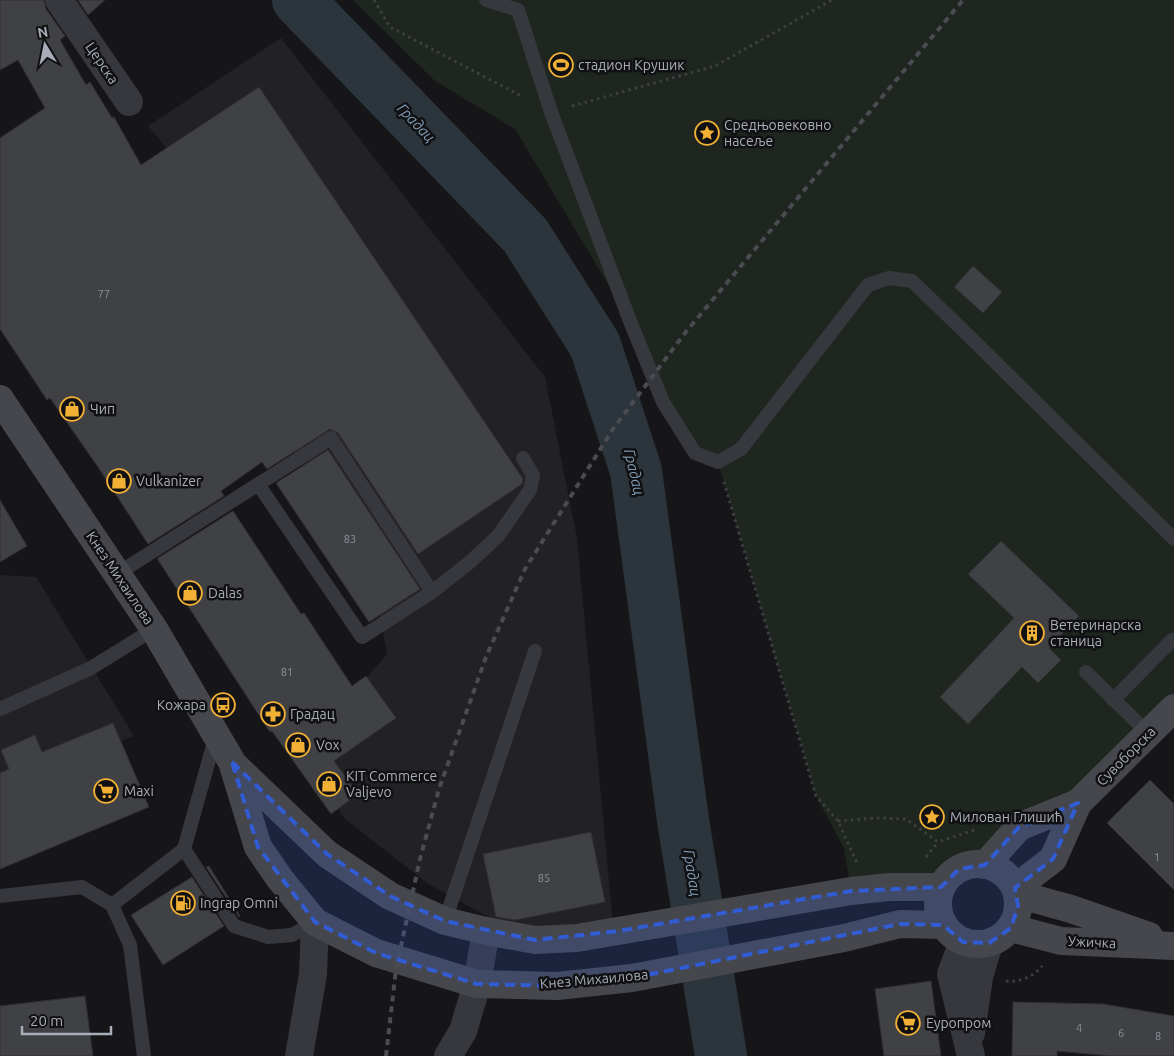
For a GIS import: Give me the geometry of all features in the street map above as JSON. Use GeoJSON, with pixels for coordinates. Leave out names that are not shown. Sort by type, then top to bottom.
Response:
{"type":"FeatureCollection","features":[{"type":"Feature","properties":{"kind":"main road","name":"Кнез Михаилова"},"geometry":{"type":"LineString","coordinates":[[0,399],[154,629],[232,762],[258,848],[315,922],[376,953],[477,984],[557,986],[632,978],[844,938],[900,924],[965,937]]}},
{"type":"Feature","properties":{"kind":"main road","name":"Сувоборска"},"geometry":{"type":"LineString","coordinates":[[1016,891],[1053,858],[1078,803],[1174,708]]}},
{"type":"Feature","properties":{"kind":"main road","name":"Кнез Михаилова"},"geometry":{"type":"LineString","coordinates":[[232,762],[327,854],[390,896],[446,921],[535,940],[577,938],[851,891],[889,887],[941,887]]}},
{"type":"Feature","properties":{"kind":"main road","name":"Сувоборска"},"geometry":{"type":"LineString","coordinates":[[984,865],[1019,827],[1078,803]]}},
{"type":"Feature","properties":{"kind":"main road"},"geometry":{"type":"LineString","coordinates":[[972,864],[984,865],[997,869],[1008,877],[1016,891],[1018,906],[1016,917],[1011,928],[1001,937],[965,937],[938,913],[941,887],[949,876],[959,869],[972,864]]}},
{"type":"Feature","properties":{"kind":"main road","name":"Ужичка"},"geometry":{"type":"LineString","coordinates":[[1016,891],[1174,945]]}},
{"type":"Feature","properties":{"kind":"main road","name":"Ужичка"},"geometry":{"type":"LineString","coordinates":[[1011,928],[1061,941],[1174,945]]}},
{"type":"Feature","properties":{"kind":"street","name":"Церска"},"geometry":{"type":"LineString","coordinates":[[59,0],[129,102]]}},
{"type":"Feature","properties":{"kind":"street"},"geometry":{"type":"LineString","coordinates":[[299,1056],[313,974],[315,922]]}},
{"type":"Feature","properties":{"kind":"street"},"geometry":{"type":"LineString","coordinates":[[448,1056],[463,1031],[477,984],[486,931]]}},
{"type":"Feature","properties":{"kind":"street"},"geometry":{"type":"LineString","coordinates":[[965,937],[951,974],[970,1052]]}},
{"type":"Feature","properties":{"kind":"lane"},"geometry":{"type":"LineString","coordinates":[[486,0],[518,10],[551,112],[630,321],[663,402],[695,453],[718,462],[741,449],[868,284],[889,278],[912,281],[1174,539]]}},
{"type":"Feature","properties":{"kind":"lane"},"geometry":{"type":"LineString","coordinates":[[117,574],[331,438],[432,592]]}},
{"type":"Feature","properties":{"kind":"lane"},"geometry":{"type":"LineString","coordinates":[[258,484],[362,637],[432,592],[470,562],[498,536],[530,490],[533,475],[523,458]]}},
{"type":"Feature","properties":{"kind":"lane"},"geometry":{"type":"LineString","coordinates":[[0,709],[92,668],[154,629]]}},
{"type":"Feature","properties":{"kind":"lane"},"geometry":{"type":"LineString","coordinates":[[1113,700],[1172,640]]}},
{"type":"Feature","properties":{"kind":"lane"},"geometry":{"type":"LineString","coordinates":[[446,921],[535,651]]}},
{"type":"Feature","properties":{"kind":"lane"},"geometry":{"type":"LineString","coordinates":[[1086,672],[1148,734]]}},
{"type":"Feature","properties":{"kind":"lane"},"geometry":{"type":"LineString","coordinates":[[112,905],[184,850],[216,734]]}},
{"type":"Feature","properties":{"kind":"lane"},"geometry":{"type":"LineString","coordinates":[[184,850],[234,926],[268,937],[292,935],[315,922]]}},
{"type":"Feature","properties":{"kind":"lane"},"geometry":{"type":"LineString","coordinates":[[0,896],[82,887],[112,905],[130,945],[144,1056]]}},
{"type":"Feature","properties":{"kind":"path"},"geometry":{"type":"LineString","coordinates":[[374,0],[390,27],[551,112],[715,66],[832,0]]}},
{"type":"Feature","properties":{"kind":"path"},"geometry":{"type":"LineString","coordinates":[[718,462],[816,796],[838,821],[876,818],[906,819],[938,842],[980,828]]}},
{"type":"Feature","properties":{"kind":"highlighted area"},"geometry":{"type":"Polygon","coordinates":[[[232,762],[327,854],[390,896],[445,921],[535,940],[618,931],[851,891],[941,887],[959,869],[985,865],[1019,827],[1078,803],[1053,859],[1015,888],[1018,906],[1011,928],[989,943],[963,942],[943,925],[900,924],[632,978],[557,986],[477,984],[376,953],[315,922],[258,847],[232,762]]]}},
{"type":"Feature","properties":{"kind":"shaded area"},"geometry":{"type":"Polygon","coordinates":[[[353,0],[1174,0],[1174,708],[985,865],[966,867],[949,876],[851,891],[844,848],[816,796],[718,462],[695,453],[630,321],[515,129],[435,81],[353,0]]]}},
{"type":"Feature","properties":{"kind":"shaded area"},"geometry":{"type":"Polygon","coordinates":[[[281,38],[545,377],[577,538],[613,924],[515,932],[427,883],[345,819],[303,752],[387,654],[371,567],[278,430],[279,280],[148,126],[281,38]]]}},
{"type":"Feature","properties":{"kind":"shaded area"},"geometry":{"type":"Polygon","coordinates":[[[0,575],[36,577],[134,736],[0,789],[0,575]]]}},
{"type":"Feature","properties":{"kind":"building"},"geometry":{"type":"Polygon","coordinates":[[[0,0],[44,0],[46,9],[65,36],[60,40],[86,85],[90,82],[112,118],[114,117],[141,165],[259,87],[523,479],[522,484],[418,554],[338,433],[330,429],[267,469],[262,462],[221,491],[224,496],[148,544],[98,467],[50,398],[47,400],[0,329],[0,138],[45,108],[18,60],[0,70],[0,0]]]}},
{"type":"Feature","properties":{"kind":"building"},"geometry":{"type":"Polygon","coordinates":[[[78,0],[105,0],[88,15],[78,0]]]}},
{"type":"Feature","properties":{"kind":"building"},"geometry":{"type":"Polygon","coordinates":[[[973,266],[1002,292],[983,313],[954,287],[973,266]]]}},
{"type":"Feature","properties":{"kind":"building"},"geometry":{"type":"Polygon","coordinates":[[[328,450],[420,589],[369,622],[276,483],[328,450]]]}},
{"type":"Feature","properties":{"kind":"building"},"geometry":{"type":"Polygon","coordinates":[[[0,500],[27,546],[0,562],[0,500]]]}},
{"type":"Feature","properties":{"kind":"building"},"geometry":{"type":"Polygon","coordinates":[[[233,511],[301,614],[304,613],[352,686],[366,676],[396,718],[334,761],[358,794],[331,814],[272,731],[270,732],[158,560],[158,558],[233,511]]]}},
{"type":"Feature","properties":{"kind":"building","name":"Ветеринарска станица"},"geometry":{"type":"Polygon","coordinates":[[[1001,541],[1079,616],[1049,648],[1061,660],[1038,683],[1022,667],[968,724],[940,697],[1014,618],[968,574],[1001,541]]]}},
{"type":"Feature","properties":{"kind":"building"},"geometry":{"type":"Polygon","coordinates":[[[113,723],[149,807],[0,869],[0,773],[9,769],[1,750],[35,735],[42,752],[113,723]]]}},
{"type":"Feature","properties":{"kind":"building"},"geometry":{"type":"Polygon","coordinates":[[[1150,780],[1174,804],[1174,890],[1107,823],[1150,780]]]}},
{"type":"Feature","properties":{"kind":"building"},"geometry":{"type":"Polygon","coordinates":[[[591,832],[605,902],[515,920],[496,917],[483,854],[591,832]]]}},
{"type":"Feature","properties":{"kind":"building"},"geometry":{"type":"Polygon","coordinates":[[[209,866],[240,916],[239,917],[206,867],[209,866]]]}},
{"type":"Feature","properties":{"kind":"building"},"geometry":{"type":"Polygon","coordinates":[[[192,877],[224,926],[163,965],[131,915],[192,877]]]}},
{"type":"Feature","properties":{"kind":"building","name":"Еуропром"},"geometry":{"type":"Polygon","coordinates":[[[931,981],[941,1056],[884,1056],[875,989],[931,981]]]}},
{"type":"Feature","properties":{"kind":"building"},"geometry":{"type":"Polygon","coordinates":[[[85,996],[93,1056],[0,1056],[0,1006],[85,996]]]}},
{"type":"Feature","properties":{"kind":"building"},"geometry":{"type":"Polygon","coordinates":[[[1013,1002],[1103,1004],[1174,1016],[1174,1056],[1110,1056],[1057,1051],[1057,1056],[1012,1056],[1013,1002]]]}},
{"type":"Feature","properties":{"kind":"waterway","name":"Градац"},"geometry":{"type":"LineString","coordinates":[[298,0],[525,235],[595,345],[636,471],[683,820],[721,1056]]}},
{"type":"Feature","properties":{"kind":"railway"},"geometry":{"type":"LineString","coordinates":[[386,1056],[396,969],[420,859],[439,789],[486,657],[525,569],[613,429],[685,333],[963,0]]}},
{"type":"Feature","properties":{"kind":"place","name":"стадион Крушик"},"geometry":{"type":"Point","coordinates":[561,65]}},
{"type":"Feature","properties":{"kind":"place","name":"Средњовековно насеље"},"geometry":{"type":"Point","coordinates":[707,133]}},
{"type":"Feature","properties":{"kind":"place","name":"Чип"},"geometry":{"type":"Point","coordinates":[72,409]}},
{"type":"Feature","properties":{"kind":"place","name":"Vulkanizer"},"geometry":{"type":"Point","coordinates":[119,481]}},
{"type":"Feature","properties":{"kind":"place","name":"Dalas"},"geometry":{"type":"Point","coordinates":[190,593]}},
{"type":"Feature","properties":{"kind":"place","name":"Ветеринарска станица"},"geometry":{"type":"Point","coordinates":[1032,633]}},
{"type":"Feature","properties":{"kind":"place","name":"Кожара"},"geometry":{"type":"Point","coordinates":[223,705]}},
{"type":"Feature","properties":{"kind":"place","name":"Градац"},"geometry":{"type":"Point","coordinates":[273,714]}},
{"type":"Feature","properties":{"kind":"place","name":"Vox"},"geometry":{"type":"Point","coordinates":[298,745]}},
{"type":"Feature","properties":{"kind":"place","name":"KIT Commerce Valjevo"},"geometry":{"type":"Point","coordinates":[329,784]}},
{"type":"Feature","properties":{"kind":"place","name":"Maxi"},"geometry":{"type":"Point","coordinates":[106,791]}},
{"type":"Feature","properties":{"kind":"place","name":"Милован Глишић"},"geometry":{"type":"Point","coordinates":[932,817]}},
{"type":"Feature","properties":{"kind":"place","name":"Ingrap Omni"},"geometry":{"type":"Point","coordinates":[183,903]}},
{"type":"Feature","properties":{"kind":"place","name":"Еуропром"},"geometry":{"type":"Point","coordinates":[908,1023]}}]}
